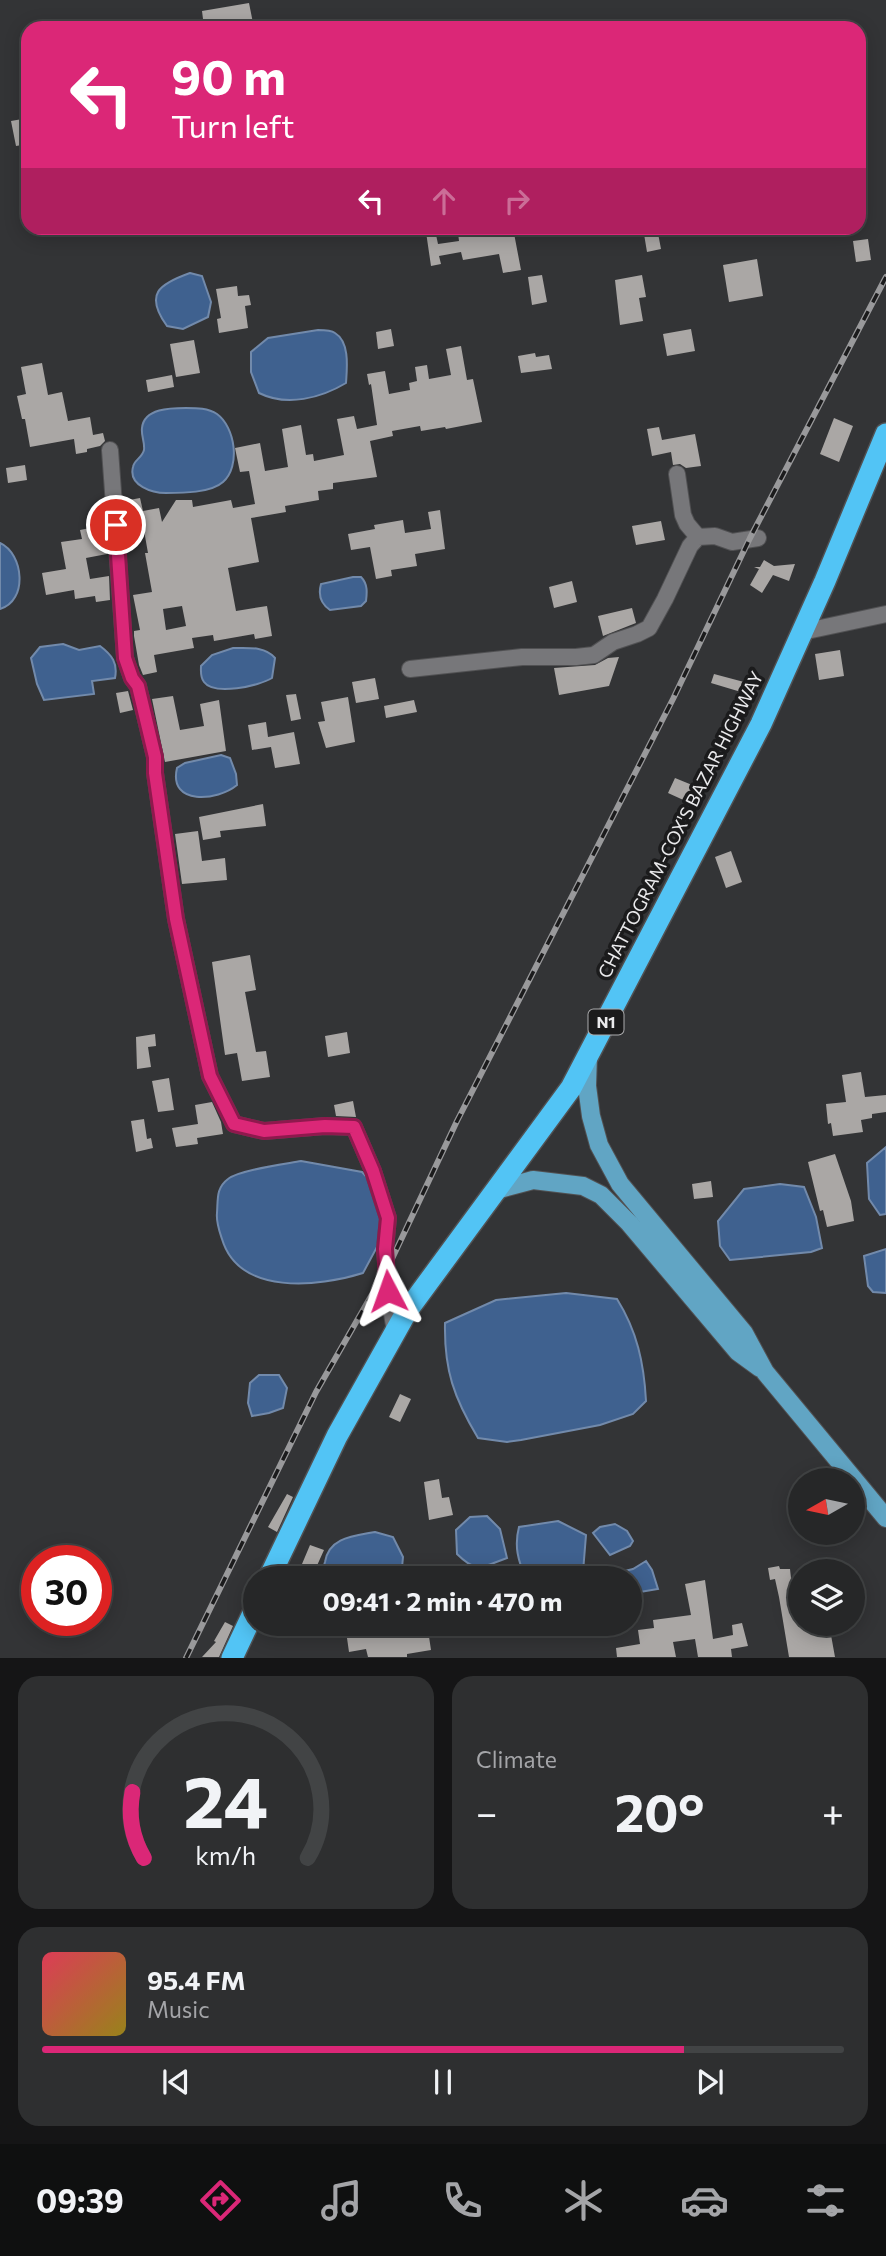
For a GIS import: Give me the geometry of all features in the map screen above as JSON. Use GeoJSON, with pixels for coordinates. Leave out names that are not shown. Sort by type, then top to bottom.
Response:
{"type":"FeatureCollection","features":[{"type":"Feature","properties":{"kind":"highway","name":"CHATTOGRAM-COX'S BAZAR HIGHWAY"},"geometry":{"type":"LineString","coordinates":[[275,1566],[337,1436],[407,1311],[571,1088],[761,724],[886,434]]}},
{"type":"Feature","properties":{"kind":"highway"},"geometry":{"type":"LineString","coordinates":[[232,1657],[243,1634]]}},
{"type":"Feature","properties":{"kind":"main road"},"geometry":{"type":"LineString","coordinates":[[588,1056],[587,1086],[591,1116],[599,1144],[608,1164],[631,1200],[744,1333],[765,1373],[886,1518]]}},
{"type":"Feature","properties":{"kind":"main road"},"geometry":{"type":"LineString","coordinates":[[496,1190],[534,1180],[583,1186],[601,1195],[629,1223],[737,1352],[765,1373]]}},
{"type":"Feature","properties":{"kind":"street"},"geometry":{"type":"LineString","coordinates":[[110,450],[125,658],[138,686],[155,757],[176,919],[210,1076],[234,1124],[264,1131],[325,1126],[354,1127],[373,1171],[388,1218],[385,1249],[388,1291],[395,1331]]}},
{"type":"Feature","properties":{"kind":"street"},"geometry":{"type":"LineString","coordinates":[[677,474],[683,515],[698,537]]}},
{"type":"Feature","properties":{"kind":"street"},"geometry":{"type":"LineString","coordinates":[[410,669],[522,657],[594,655],[613,642],[649,628],[690,546],[698,537],[715,536],[732,542],[758,538]]}},
{"type":"Feature","properties":{"kind":"street"},"geometry":{"type":"LineString","coordinates":[[802,632],[886,614]]}},
{"type":"Feature","properties":{"kind":"water"},"geometry":{"type":"Polygon","coordinates":[[[190,273],[202,276],[211,302],[208,317],[183,329],[167,326],[157,306],[158,292],[170,281],[190,273]]]}},
{"type":"Feature","properties":{"kind":"water"},"geometry":{"type":"Polygon","coordinates":[[[318,330],[333,332],[343,342],[346,383],[326,393],[304,399],[281,399],[259,393],[251,372],[251,352],[268,338],[318,330]]]}},
{"type":"Feature","properties":{"kind":"water"},"geometry":{"type":"Polygon","coordinates":[[[198,408],[217,414],[228,428],[234,457],[229,475],[218,486],[196,492],[161,493],[138,484],[132,474],[134,465],[144,450],[144,421],[159,410],[198,408]]]}},
{"type":"Feature","properties":{"kind":"water"},"geometry":{"type":"Polygon","coordinates":[[[0,543],[14,557],[20,577],[15,597],[0,609],[0,543]]]}},
{"type":"Feature","properties":{"kind":"water"},"geometry":{"type":"Polygon","coordinates":[[[361,577],[365,583],[366,601],[361,606],[330,610],[324,605],[320,592],[321,584],[361,577]]]}},
{"type":"Feature","properties":{"kind":"water"},"geometry":{"type":"Polygon","coordinates":[[[63,644],[79,650],[100,646],[113,660],[115,678],[92,681],[94,694],[44,700],[31,658],[40,647],[63,644]]]}},
{"type":"Feature","properties":{"kind":"water"},"geometry":{"type":"Polygon","coordinates":[[[233,648],[256,648],[271,654],[275,658],[272,678],[237,688],[209,686],[202,678],[201,666],[212,655],[233,648]]]}},
{"type":"Feature","properties":{"kind":"water"},"geometry":{"type":"Polygon","coordinates":[[[221,755],[230,758],[237,785],[207,797],[196,797],[180,789],[176,780],[177,768],[185,763],[221,755]]]}},
{"type":"Feature","properties":{"kind":"water"},"geometry":{"type":"Polygon","coordinates":[[[886,1147],[886,1214],[880,1215],[869,1199],[867,1163],[886,1147]]]}},
{"type":"Feature","properties":{"kind":"water"},"geometry":{"type":"Polygon","coordinates":[[[301,1161],[362,1172],[376,1187],[385,1214],[377,1247],[363,1273],[325,1282],[282,1283],[245,1270],[231,1257],[217,1223],[221,1186],[228,1179],[242,1173],[301,1161]]]}},
{"type":"Feature","properties":{"kind":"water"},"geometry":{"type":"Polygon","coordinates":[[[780,1184],[804,1187],[816,1217],[822,1248],[811,1252],[730,1260],[720,1246],[718,1221],[744,1189],[780,1184]]]}},
{"type":"Feature","properties":{"kind":"water"},"geometry":{"type":"Polygon","coordinates":[[[886,1249],[886,1293],[873,1292],[868,1286],[864,1256],[886,1249]]]}},
{"type":"Feature","properties":{"kind":"water"},"geometry":{"type":"Polygon","coordinates":[[[566,1293],[617,1299],[630,1323],[638,1348],[646,1401],[633,1414],[600,1425],[507,1442],[478,1438],[452,1383],[446,1355],[445,1323],[496,1300],[566,1293]]]}},
{"type":"Feature","properties":{"kind":"water"},"geometry":{"type":"Polygon","coordinates":[[[259,1375],[279,1375],[287,1388],[283,1408],[252,1416],[248,1403],[250,1383],[259,1375]]]}},
{"type":"Feature","properties":{"kind":"water"},"geometry":{"type":"Polygon","coordinates":[[[487,1516],[500,1529],[507,1558],[486,1566],[473,1566],[457,1554],[456,1530],[470,1517],[487,1516]]]}},
{"type":"Feature","properties":{"kind":"water"},"geometry":{"type":"Polygon","coordinates":[[[558,1521],[586,1535],[583,1566],[521,1566],[517,1541],[519,1527],[558,1521]]]}},
{"type":"Feature","properties":{"kind":"water"},"geometry":{"type":"Polygon","coordinates":[[[615,1524],[627,1531],[633,1541],[630,1546],[610,1555],[593,1533],[600,1527],[615,1524]]]}},
{"type":"Feature","properties":{"kind":"water"},"geometry":{"type":"Polygon","coordinates":[[[375,1532],[393,1537],[403,1557],[402,1566],[324,1566],[332,1547],[344,1539],[375,1532]]]}},
{"type":"Feature","properties":{"kind":"water"},"geometry":{"type":"Polygon","coordinates":[[[646,1561],[658,1589],[642,1592],[642,1566],[638,1566],[646,1561]]]}},
{"type":"Feature","properties":{"kind":"building"},"geometry":{"type":"Polygon","coordinates":[[[249,3],[253,21],[203,21],[202,11],[249,3]]]}},
{"type":"Feature","properties":{"kind":"building"},"geometry":{"type":"Polygon","coordinates":[[[21,119],[21,145],[16,146],[11,121],[21,119]]]}},
{"type":"Feature","properties":{"kind":"building"},"geometry":{"type":"Polygon","coordinates":[[[426,235],[436,235],[438,244],[459,241],[458,235],[514,235],[521,270],[503,273],[499,254],[463,260],[461,252],[439,256],[441,264],[431,266],[426,235]]]}},
{"type":"Feature","properties":{"kind":"building"},"geometry":{"type":"Polygon","coordinates":[[[644,235],[658,235],[661,249],[647,252],[644,235]]]}},
{"type":"Feature","properties":{"kind":"building"},"geometry":{"type":"Polygon","coordinates":[[[868,239],[871,260],[856,262],[853,241],[868,239]]]}},
{"type":"Feature","properties":{"kind":"building"},"geometry":{"type":"Polygon","coordinates":[[[757,259],[763,296],[729,302],[723,265],[757,259]]]}},
{"type":"Feature","properties":{"kind":"building"},"geometry":{"type":"Polygon","coordinates":[[[542,275],[547,302],[532,305],[528,277],[542,275]]]}},
{"type":"Feature","properties":{"kind":"building"},"geometry":{"type":"Polygon","coordinates":[[[642,275],[646,297],[639,298],[643,321],[620,325],[615,280],[642,275]]]}},
{"type":"Feature","properties":{"kind":"building"},"geometry":{"type":"Polygon","coordinates":[[[237,286],[238,296],[249,295],[251,305],[245,306],[248,328],[219,333],[217,319],[221,318],[216,289],[237,286]]]}},
{"type":"Feature","properties":{"kind":"building"},"geometry":{"type":"Polygon","coordinates":[[[391,329],[394,346],[378,349],[376,332],[391,329]]]}},
{"type":"Feature","properties":{"kind":"building"},"geometry":{"type":"Polygon","coordinates":[[[691,329],[695,351],[667,356],[663,334],[691,329]]]}},
{"type":"Feature","properties":{"kind":"building"},"geometry":{"type":"Polygon","coordinates":[[[194,340],[200,373],[176,377],[170,344],[194,340]]]}},
{"type":"Feature","properties":{"kind":"building"},"geometry":{"type":"Polygon","coordinates":[[[461,346],[467,380],[473,379],[482,422],[446,429],[421,431],[420,426],[392,431],[393,436],[370,441],[377,477],[333,483],[333,489],[318,491],[319,500],[285,506],[286,512],[251,518],[259,562],[228,568],[236,611],[267,606],[272,636],[255,639],[254,634],[214,641],[213,635],[192,638],[194,648],[154,655],[157,672],[143,675],[134,636],[134,631],[140,630],[133,595],[152,592],[145,553],[148,553],[143,525],[126,528],[124,501],[140,498],[143,511],[159,508],[162,522],[176,500],[192,500],[193,507],[231,500],[233,508],[255,504],[249,471],[240,472],[235,448],[260,443],[265,471],[288,467],[282,429],[301,425],[306,455],[313,454],[314,461],[344,455],[337,419],[354,416],[357,429],[377,425],[367,374],[385,371],[389,394],[410,390],[409,383],[417,381],[415,367],[427,365],[429,379],[451,375],[446,349],[461,346]],[[182,606],[163,609],[166,630],[186,626],[182,606]]]}},
{"type":"Feature","properties":{"kind":"building"},"geometry":{"type":"Polygon","coordinates":[[[535,353],[536,357],[549,355],[552,369],[521,373],[518,356],[535,353]]]}},
{"type":"Feature","properties":{"kind":"building"},"geometry":{"type":"Polygon","coordinates":[[[42,363],[48,395],[62,392],[68,421],[90,417],[93,435],[103,433],[105,441],[100,446],[76,454],[74,439],[30,447],[17,396],[26,394],[21,367],[42,363]]]}},
{"type":"Feature","properties":{"kind":"building"},"geometry":{"type":"Polygon","coordinates":[[[172,375],[174,387],[148,392],[146,380],[172,375]]]}},
{"type":"Feature","properties":{"kind":"building"},"geometry":{"type":"Polygon","coordinates":[[[834,418],[853,426],[839,462],[820,454],[834,418]]]}},
{"type":"Feature","properties":{"kind":"building"},"geometry":{"type":"Polygon","coordinates":[[[659,427],[662,440],[695,434],[701,466],[686,468],[680,464],[673,465],[671,452],[652,456],[647,429],[659,427]]]}},
{"type":"Feature","properties":{"kind":"building"},"geometry":{"type":"Polygon","coordinates":[[[25,465],[27,480],[8,483],[6,468],[25,465]]]}},
{"type":"Feature","properties":{"kind":"building"},"geometry":{"type":"Polygon","coordinates":[[[440,510],[445,549],[415,554],[417,566],[391,570],[392,576],[376,579],[370,547],[351,550],[348,534],[375,529],[374,525],[403,520],[405,533],[431,529],[428,512],[440,510]]]}},
{"type":"Feature","properties":{"kind":"building"},"geometry":{"type":"Polygon","coordinates":[[[661,521],[665,540],[636,545],[632,526],[661,521]]]}},
{"type":"Feature","properties":{"kind":"building"},"geometry":{"type":"Polygon","coordinates":[[[105,525],[107,554],[86,558],[90,579],[109,576],[110,600],[96,602],[95,596],[75,599],[74,590],[46,595],[42,573],[66,569],[61,542],[82,539],[80,530],[105,525]]]}},
{"type":"Feature","properties":{"kind":"building"},"geometry":{"type":"Polygon","coordinates":[[[764,560],[774,566],[795,564],[789,581],[773,575],[762,593],[750,585],[759,569],[754,567],[760,567],[764,560]]]}},
{"type":"Feature","properties":{"kind":"building"},"geometry":{"type":"Polygon","coordinates":[[[572,581],[577,602],[554,608],[549,587],[572,581]]]}},
{"type":"Feature","properties":{"kind":"building"},"geometry":{"type":"Polygon","coordinates":[[[632,608],[636,623],[603,636],[598,616],[632,608]]]}},
{"type":"Feature","properties":{"kind":"building"},"geometry":{"type":"Polygon","coordinates":[[[840,650],[844,676],[819,680],[815,654],[840,650]]]}},
{"type":"Feature","properties":{"kind":"building"},"geometry":{"type":"Polygon","coordinates":[[[619,657],[609,686],[559,695],[554,668],[595,665],[608,658],[619,657]]]}},
{"type":"Feature","properties":{"kind":"building"},"geometry":{"type":"Polygon","coordinates":[[[714,674],[744,682],[741,692],[711,683],[714,674]]]}},
{"type":"Feature","properties":{"kind":"building"},"geometry":{"type":"Polygon","coordinates":[[[375,678],[379,699],[356,703],[352,682],[375,678]]]}},
{"type":"Feature","properties":{"kind":"building"},"geometry":{"type":"Polygon","coordinates":[[[128,691],[133,710],[120,713],[116,693],[128,691]]]}},
{"type":"Feature","properties":{"kind":"building"},"geometry":{"type":"Polygon","coordinates":[[[296,694],[301,719],[291,721],[286,695],[296,694]]]}},
{"type":"Feature","properties":{"kind":"building"},"geometry":{"type":"Polygon","coordinates":[[[173,696],[180,730],[204,726],[200,704],[219,700],[226,751],[165,762],[152,699],[173,696]]]}},
{"type":"Feature","properties":{"kind":"building"},"geometry":{"type":"Polygon","coordinates":[[[348,697],[355,742],[326,748],[318,722],[325,721],[321,702],[348,697]]]}},
{"type":"Feature","properties":{"kind":"building"},"geometry":{"type":"Polygon","coordinates":[[[414,700],[417,712],[386,718],[384,706],[414,700]]]}},
{"type":"Feature","properties":{"kind":"building"},"geometry":{"type":"Polygon","coordinates":[[[266,722],[268,737],[294,732],[300,764],[275,768],[271,747],[252,750],[248,725],[266,722]]]}},
{"type":"Feature","properties":{"kind":"building"},"geometry":{"type":"Polygon","coordinates":[[[675,778],[697,787],[690,803],[668,793],[675,778]]]}},
{"type":"Feature","properties":{"kind":"building"},"geometry":{"type":"Polygon","coordinates":[[[263,804],[266,826],[220,831],[221,837],[203,840],[199,817],[263,804]]]}},
{"type":"Feature","properties":{"kind":"building"},"geometry":{"type":"Polygon","coordinates":[[[198,831],[202,861],[225,858],[227,880],[182,884],[175,834],[198,831]]]}},
{"type":"Feature","properties":{"kind":"building"},"geometry":{"type":"Polygon","coordinates":[[[731,851],[742,882],[726,888],[715,857],[731,851]]]}},
{"type":"Feature","properties":{"kind":"building"},"geometry":{"type":"Polygon","coordinates":[[[250,955],[256,990],[245,992],[256,1052],[266,1051],[270,1077],[242,1081],[237,1053],[225,1055],[212,962],[250,955]]]}},
{"type":"Feature","properties":{"kind":"building"},"geometry":{"type":"Polygon","coordinates":[[[347,1032],[350,1053],[328,1057],[325,1036],[347,1032]]]}},
{"type":"Feature","properties":{"kind":"building"},"geometry":{"type":"Polygon","coordinates":[[[155,1034],[156,1046],[148,1047],[151,1067],[137,1069],[136,1037],[155,1034]]]}},
{"type":"Feature","properties":{"kind":"building"},"geometry":{"type":"Polygon","coordinates":[[[861,1072],[865,1097],[886,1095],[886,1112],[872,1114],[872,1118],[861,1120],[863,1132],[833,1136],[831,1123],[828,1124],[826,1104],[846,1102],[842,1075],[861,1072]]]}},
{"type":"Feature","properties":{"kind":"building"},"geometry":{"type":"Polygon","coordinates":[[[169,1078],[174,1110],[158,1112],[152,1081],[169,1078]]]}},
{"type":"Feature","properties":{"kind":"building"},"geometry":{"type":"Polygon","coordinates":[[[353,1101],[356,1117],[336,1116],[334,1105],[353,1101]]]}},
{"type":"Feature","properties":{"kind":"building"},"geometry":{"type":"Polygon","coordinates":[[[212,1102],[223,1134],[197,1138],[198,1144],[176,1147],[172,1128],[198,1124],[195,1105],[212,1102]]]}},
{"type":"Feature","properties":{"kind":"building"},"geometry":{"type":"Polygon","coordinates":[[[144,1119],[147,1139],[151,1138],[153,1148],[136,1152],[131,1121],[144,1119]]]}},
{"type":"Feature","properties":{"kind":"building"},"geometry":{"type":"Polygon","coordinates":[[[835,1154],[851,1201],[854,1221],[827,1227],[823,1210],[820,1211],[808,1162],[835,1154]]]}},
{"type":"Feature","properties":{"kind":"building"},"geometry":{"type":"Polygon","coordinates":[[[711,1181],[713,1197],[694,1199],[692,1184],[711,1181]]]}},
{"type":"Feature","properties":{"kind":"building"},"geometry":{"type":"Polygon","coordinates":[[[400,1394],[411,1399],[400,1422],[389,1417],[400,1394]]]}},
{"type":"Feature","properties":{"kind":"building"},"geometry":{"type":"Polygon","coordinates":[[[439,1479],[442,1498],[449,1497],[453,1515],[429,1520],[424,1482],[439,1479]]]}},
{"type":"Feature","properties":{"kind":"building"},"geometry":{"type":"Polygon","coordinates":[[[287,1494],[293,1497],[277,1532],[268,1527],[287,1494]]]}},
{"type":"Feature","properties":{"kind":"building"},"geometry":{"type":"Polygon","coordinates":[[[310,1545],[324,1550],[317,1566],[302,1564],[310,1545]]]}},
{"type":"Feature","properties":{"kind":"building"},"geometry":{"type":"Polygon","coordinates":[[[779,1566],[780,1569],[788,1569],[788,1636],[831,1636],[835,1657],[789,1657],[775,1579],[770,1580],[768,1568],[779,1566]]]}},
{"type":"Feature","properties":{"kind":"building"},"geometry":{"type":"Polygon","coordinates":[[[705,1580],[713,1639],[733,1635],[732,1625],[742,1623],[748,1646],[731,1649],[732,1657],[698,1657],[695,1639],[673,1642],[676,1657],[617,1657],[616,1648],[640,1644],[639,1636],[642,1636],[642,1630],[654,1628],[653,1620],[691,1615],[685,1584],[705,1580]]]}},
{"type":"Feature","properties":{"kind":"building"},"geometry":{"type":"Polygon","coordinates":[[[225,1622],[233,1626],[219,1657],[202,1657],[216,1642],[214,1641],[225,1622]]]}},
{"type":"Feature","properties":{"kind":"building"},"geometry":{"type":"Polygon","coordinates":[[[347,1636],[429,1636],[431,1650],[407,1654],[407,1657],[368,1657],[366,1649],[349,1652],[347,1636]]]}},
{"type":"Feature","properties":{"kind":"railway"},"geometry":{"type":"LineString","coordinates":[[186,1658],[316,1392],[390,1263],[457,1121],[673,699],[750,538],[886,277]]}},
{"type":"Feature","properties":{"kind":"route"},"geometry":{"type":"LineString","coordinates":[[116,525],[125,658],[138,686],[155,757],[167,866],[176,919],[210,1076],[234,1124],[264,1131],[325,1126],[354,1127],[373,1171],[388,1218],[385,1249],[388,1291]]}}]}
